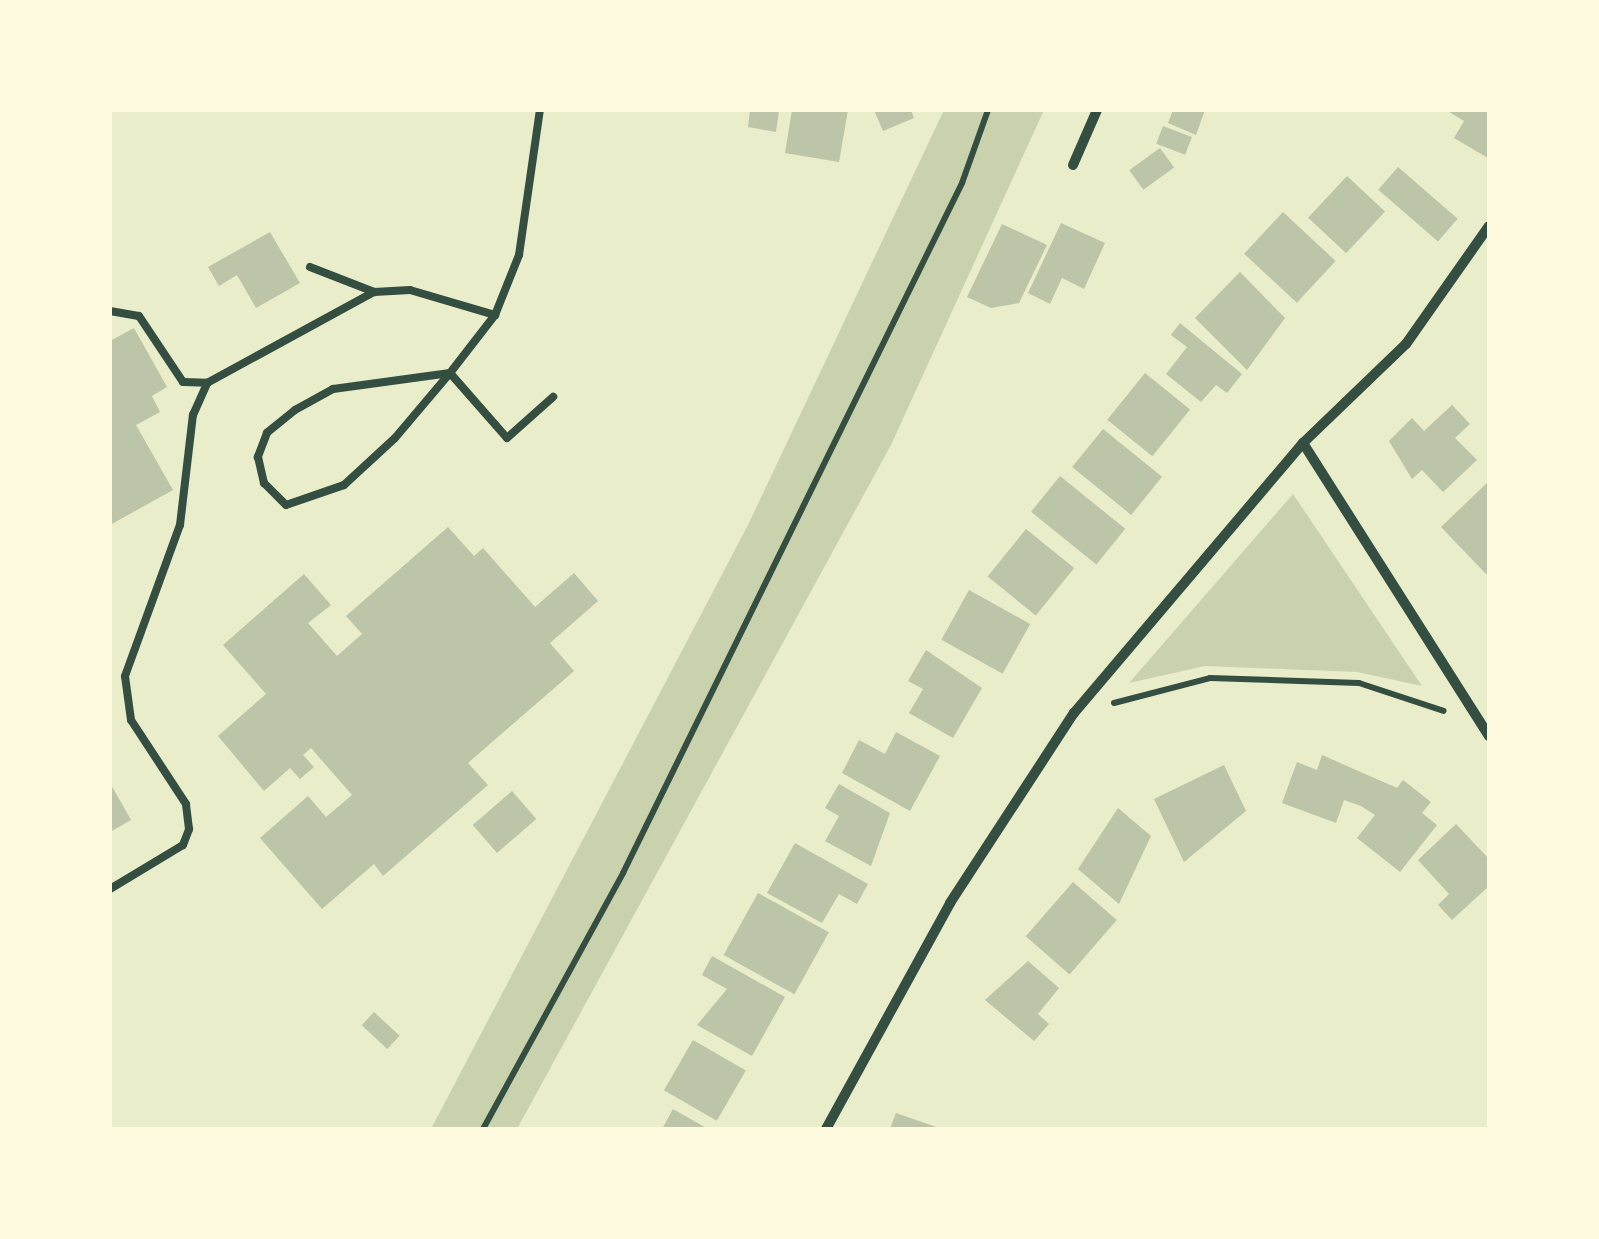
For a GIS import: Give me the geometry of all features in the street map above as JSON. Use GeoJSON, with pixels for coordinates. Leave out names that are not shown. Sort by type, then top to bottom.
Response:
{"type":"FeatureCollection","features":[{"type":"Feature","properties":{"kind":"street"},"geometry":{"type":"LineString","coordinates":[[1074,164],[1097,110]]}},
{"type":"Feature","properties":{"kind":"street"},"geometry":{"type":"LineString","coordinates":[[826,1129],[950,903],[1074,713],[1303,443],[1406,344],[1489,226]]}},
{"type":"Feature","properties":{"kind":"street"},"geometry":{"type":"LineString","coordinates":[[1303,443],[1476,722],[1489,736]]}},
{"type":"Feature","properties":{"kind":"lane"},"geometry":{"type":"LineString","coordinates":[[450,373],[333,389],[295,410],[267,433],[258,456],[264,483],[286,505],[344,485],[450,373],[495,315],[519,255],[540,110]]}},
{"type":"Feature","properties":{"kind":"lane"},"geometry":{"type":"LineString","coordinates":[[310,267],[374,292],[410,290],[495,315]]}},
{"type":"Feature","properties":{"kind":"lane"},"geometry":{"type":"LineString","coordinates":[[110,310],[139,316],[183,382],[207,383],[374,292]]}},
{"type":"Feature","properties":{"kind":"lane"},"geometry":{"type":"LineString","coordinates":[[450,373],[507,438],[553,397]]}},
{"type":"Feature","properties":{"kind":"lane"},"geometry":{"type":"LineString","coordinates":[[110,890],[183,845],[189,829],[186,804],[131,720],[125,676],[180,525],[193,415],[207,383]]}},
{"type":"Feature","properties":{"kind":"path"},"geometry":{"type":"LineString","coordinates":[[482,1129],[623,872],[962,183],[988,110]]}},
{"type":"Feature","properties":{"kind":"path"},"geometry":{"type":"LineString","coordinates":[[1074,713],[1210,678],[1359,683],[1476,722]]}},
{"type":"Feature","properties":{"kind":"green space"},"geometry":{"type":"Polygon","coordinates":[[[944,110],[1044,110],[891,445],[517,1129],[431,1129],[749,523],[944,110]]]}},
{"type":"Feature","properties":{"kind":"green space"},"geometry":{"type":"Polygon","coordinates":[[[1293,494],[1422,686],[1357,672],[1205,666],[1129,683],[1293,494]]]}},
{"type":"Feature","properties":{"kind":"building"},"geometry":{"type":"Polygon","coordinates":[[[750,110],[779,110],[776,132],[748,127],[750,110]]]}},
{"type":"Feature","properties":{"kind":"building"},"geometry":{"type":"Polygon","coordinates":[[[792,110],[848,110],[839,162],[785,153],[792,110]]]}},
{"type":"Feature","properties":{"kind":"building"},"geometry":{"type":"Polygon","coordinates":[[[874,110],[911,110],[914,118],[883,131],[874,110]]]}},
{"type":"Feature","properties":{"kind":"building"},"geometry":{"type":"Polygon","coordinates":[[[1173,110],[1205,110],[1196,135],[1168,123],[1173,110]]]}},
{"type":"Feature","properties":{"kind":"building"},"geometry":{"type":"Polygon","coordinates":[[[1446,110],[1489,110],[1488,158],[1454,138],[1464,121],[1446,110]]]}},
{"type":"Feature","properties":{"kind":"building"},"geometry":{"type":"Polygon","coordinates":[[[1163,126],[1192,137],[1185,155],[1156,144],[1163,126]]]}},
{"type":"Feature","properties":{"kind":"building"},"geometry":{"type":"Polygon","coordinates":[[[1160,148],[1174,167],[1143,190],[1129,170],[1160,148]]]}},
{"type":"Feature","properties":{"kind":"building"},"geometry":{"type":"Polygon","coordinates":[[[1398,167],[1458,219],[1438,241],[1378,190],[1398,167]]]}},
{"type":"Feature","properties":{"kind":"building"},"geometry":{"type":"Polygon","coordinates":[[[1347,176],[1385,211],[1346,253],[1308,218],[1347,176]]]}},
{"type":"Feature","properties":{"kind":"building"},"geometry":{"type":"Polygon","coordinates":[[[1283,212],[1336,261],[1297,303],[1244,254],[1283,212]]]}},
{"type":"Feature","properties":{"kind":"building"},"geometry":{"type":"Polygon","coordinates":[[[1061,223],[1105,243],[1084,289],[1062,278],[1050,304],[1028,293],[1061,223]]]}},
{"type":"Feature","properties":{"kind":"building"},"geometry":{"type":"Polygon","coordinates":[[[1002,224],[1047,245],[1019,303],[991,308],[967,297],[1002,224]]]}},
{"type":"Feature","properties":{"kind":"building"},"geometry":{"type":"Polygon","coordinates":[[[270,232],[300,283],[256,308],[237,275],[219,286],[208,267],[270,232]]]}},
{"type":"Feature","properties":{"kind":"building"},"geometry":{"type":"Polygon","coordinates":[[[1240,272],[1285,318],[1247,370],[1195,318],[1240,272]]]}},
{"type":"Feature","properties":{"kind":"building"},"geometry":{"type":"Polygon","coordinates":[[[1180,323],[1242,374],[1227,393],[1216,385],[1201,402],[1166,374],[1187,347],[1171,335],[1180,323]]]}},
{"type":"Feature","properties":{"kind":"building"},"geometry":{"type":"Polygon","coordinates":[[[134,328],[167,387],[152,396],[160,412],[136,425],[173,490],[110,525],[110,341],[134,328]]]}},
{"type":"Feature","properties":{"kind":"building"},"geometry":{"type":"Polygon","coordinates":[[[1145,373],[1190,410],[1152,456],[1107,420],[1145,373]]]}},
{"type":"Feature","properties":{"kind":"building"},"geometry":{"type":"Polygon","coordinates":[[[1452,405],[1470,424],[1455,438],[1477,460],[1443,492],[1422,470],[1412,479],[1389,441],[1412,418],[1424,431],[1452,405]]]}},
{"type":"Feature","properties":{"kind":"building"},"geometry":{"type":"Polygon","coordinates":[[[1103,429],[1162,477],[1131,515],[1072,467],[1103,429]]]}},
{"type":"Feature","properties":{"kind":"building"},"geometry":{"type":"Polygon","coordinates":[[[1060,476],[1125,529],[1096,565],[1031,512],[1060,476]]]}},
{"type":"Feature","properties":{"kind":"building"},"geometry":{"type":"Polygon","coordinates":[[[1489,481],[1489,572],[1486,574],[1441,527],[1489,481]]]}},
{"type":"Feature","properties":{"kind":"building"},"geometry":{"type":"Polygon","coordinates":[[[448,527],[474,556],[483,548],[535,607],[574,573],[598,601],[550,643],[574,671],[468,763],[488,785],[383,876],[374,864],[322,909],[260,838],[308,796],[326,817],[352,795],[311,748],[303,755],[314,767],[300,779],[290,768],[264,791],[218,736],[266,694],[223,645],[304,574],[331,605],[308,623],[337,656],[362,634],[346,616],[448,527]]]}},
{"type":"Feature","properties":{"kind":"building"},"geometry":{"type":"Polygon","coordinates":[[[1026,529],[1074,568],[1036,615],[988,576],[1026,529]]]}},
{"type":"Feature","properties":{"kind":"building"},"geometry":{"type":"Polygon","coordinates":[[[969,590],[1030,624],[1003,674],[941,640],[969,590]]]}},
{"type":"Feature","properties":{"kind":"building"},"geometry":{"type":"Polygon","coordinates":[[[926,650],[982,688],[953,738],[909,713],[923,689],[908,681],[926,650]]]}},
{"type":"Feature","properties":{"kind":"building"},"geometry":{"type":"Polygon","coordinates":[[[896,732],[940,756],[910,811],[842,773],[859,740],[885,754],[896,732]]]}},
{"type":"Feature","properties":{"kind":"building"},"geometry":{"type":"Polygon","coordinates":[[[1322,755],[1397,788],[1403,780],[1431,802],[1422,813],[1437,825],[1400,872],[1357,838],[1375,815],[1361,806],[1344,800],[1336,823],[1282,803],[1297,762],[1317,770],[1322,755]]]}},
{"type":"Feature","properties":{"kind":"building"},"geometry":{"type":"Polygon","coordinates":[[[1224,765],[1246,811],[1184,862],[1154,799],[1224,765]]]}},
{"type":"Feature","properties":{"kind":"building"},"geometry":{"type":"Polygon","coordinates":[[[110,783],[131,820],[110,832],[110,783]]]}},
{"type":"Feature","properties":{"kind":"building"},"geometry":{"type":"Polygon","coordinates":[[[839,784],[890,813],[871,866],[825,841],[839,816],[825,808],[839,784]]]}},
{"type":"Feature","properties":{"kind":"building"},"geometry":{"type":"Polygon","coordinates":[[[512,791],[536,819],[497,853],[473,825],[512,791]]]}},
{"type":"Feature","properties":{"kind":"building"},"geometry":{"type":"Polygon","coordinates":[[[1118,808],[1151,836],[1119,904],[1078,869],[1118,808]]]}},
{"type":"Feature","properties":{"kind":"building"},"geometry":{"type":"Polygon","coordinates":[[[1456,824],[1489,859],[1489,886],[1452,920],[1438,905],[1449,894],[1418,860],[1456,824]]]}},
{"type":"Feature","properties":{"kind":"building"},"geometry":{"type":"Polygon","coordinates":[[[795,843],[868,884],[857,904],[839,894],[822,923],[767,893],[795,843]]]}},
{"type":"Feature","properties":{"kind":"building"},"geometry":{"type":"Polygon","coordinates":[[[1073,882],[1117,920],[1070,974],[1026,936],[1073,882]]]}},
{"type":"Feature","properties":{"kind":"building"},"geometry":{"type":"Polygon","coordinates":[[[758,893],[829,932],[794,994],[724,955],[758,893]]]}},
{"type":"Feature","properties":{"kind":"building"},"geometry":{"type":"Polygon","coordinates":[[[712,956],[785,997],[752,1056],[697,1025],[727,989],[702,975],[712,956]]]}},
{"type":"Feature","properties":{"kind":"building"},"geometry":{"type":"Polygon","coordinates":[[[1028,961],[1059,988],[1038,1014],[1049,1024],[1034,1041],[985,1000],[1028,961]]]}},
{"type":"Feature","properties":{"kind":"building"},"geometry":{"type":"Polygon","coordinates":[[[374,1012],[400,1036],[387,1049],[362,1025],[374,1012]]]}},
{"type":"Feature","properties":{"kind":"building"},"geometry":{"type":"Polygon","coordinates":[[[693,1040],[746,1070],[717,1121],[664,1090],[693,1040]]]}},
{"type":"Feature","properties":{"kind":"building"},"geometry":{"type":"Polygon","coordinates":[[[673,1109],[708,1129],[662,1129],[673,1109]]]}},
{"type":"Feature","properties":{"kind":"building"},"geometry":{"type":"Polygon","coordinates":[[[896,1113],[939,1128],[939,1129],[890,1129],[896,1113]]]}}]}
